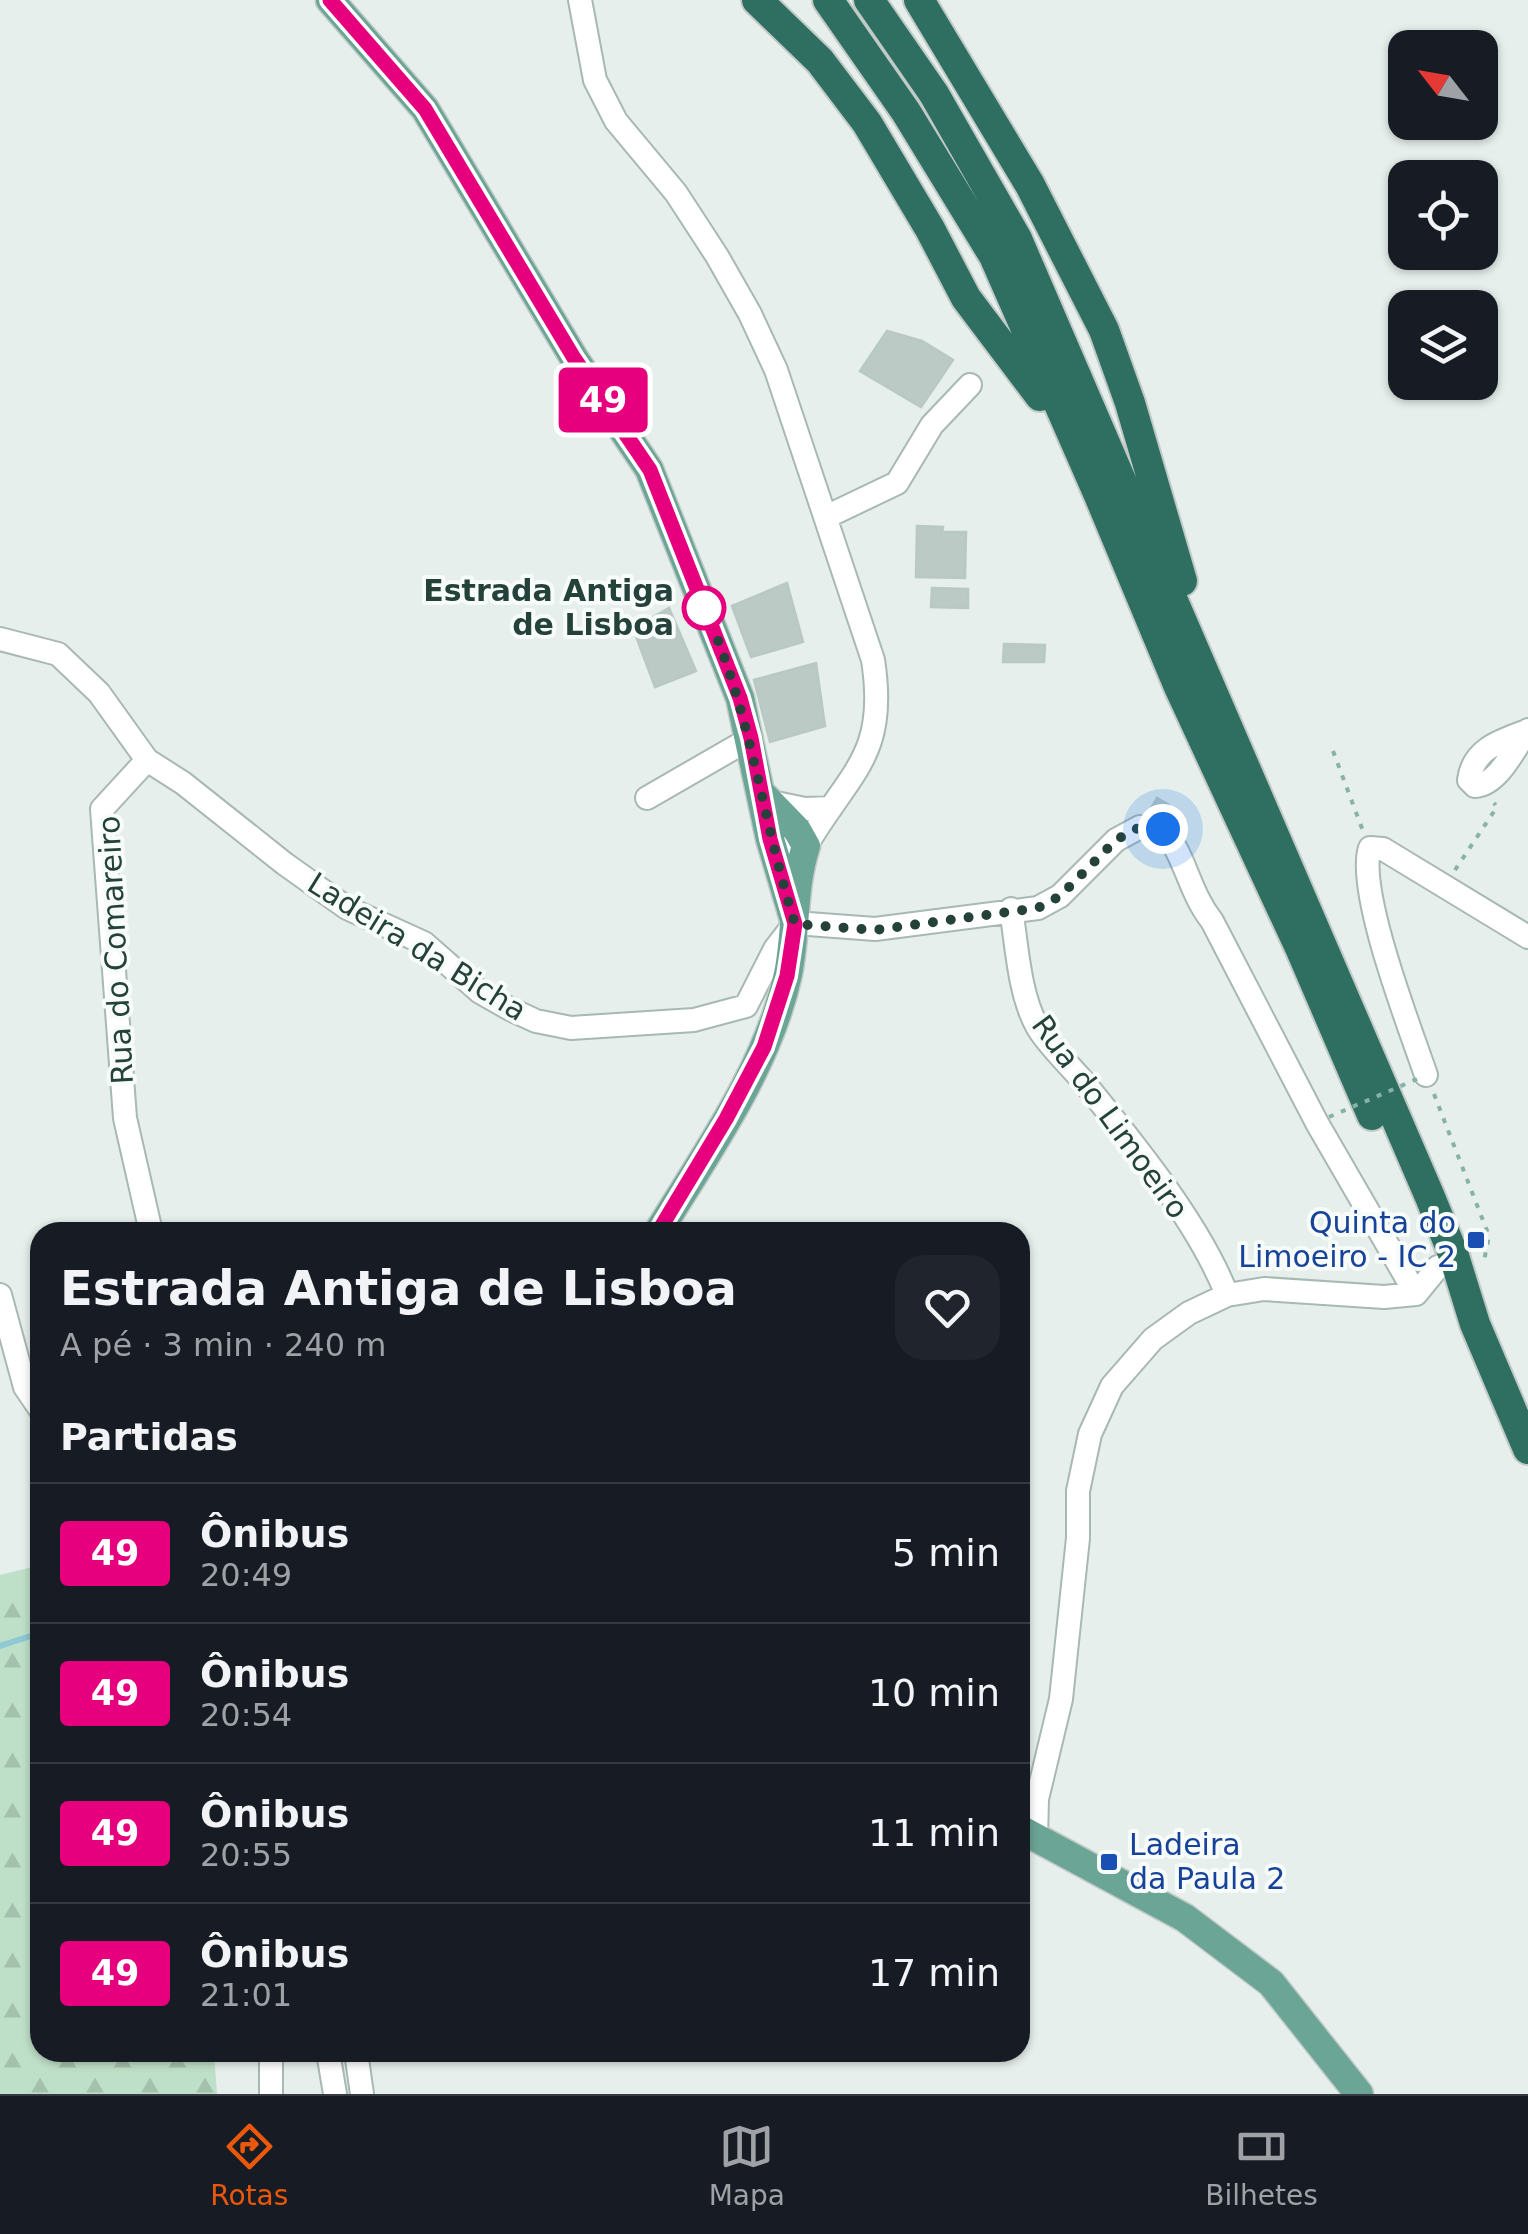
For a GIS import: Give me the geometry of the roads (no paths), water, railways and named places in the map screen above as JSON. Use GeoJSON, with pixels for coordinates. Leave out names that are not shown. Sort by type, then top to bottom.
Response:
{"type":"FeatureCollection","features":[{"type":"Feature","properties":{"kind":"highway"},"geometry":{"type":"LineString","coordinates":[[756,0],[820,61],[867,123],[966,298],[1020,365],[1098,493]]}},
{"type":"Feature","properties":{"kind":"highway"},"geometry":{"type":"LineString","coordinates":[[828,0],[906,112],[994,256],[1179,687],[1301,950],[1438,1266],[1475,1324]]}},
{"type":"Feature","properties":{"kind":"highway"},"geometry":{"type":"LineString","coordinates":[[869,0],[934,94],[1017,239],[1454,1256],[1475,1324],[1528,1450]]}},
{"type":"Feature","properties":{"kind":"highway"},"geometry":{"type":"LineString","coordinates":[[918,0],[1030,185],[1104,330],[1177,560],[1193,643]]}},
{"type":"Feature","properties":{"kind":"main road"},"geometry":{"type":"LineString","coordinates":[[330,0],[425,109],[574,358],[650,470],[740,698],[767,799],[770,839],[795,924]]}},
{"type":"Feature","properties":{"kind":"main road"},"geometry":{"type":"LineString","coordinates":[[664,1222],[764,1047],[787,976],[795,924],[796,880],[806,846],[767,799]]}},
{"type":"Feature","properties":{"kind":"main road"},"geometry":{"type":"LineString","coordinates":[[1030,1835],[1185,1918],[1271,1982],[1358,2094]]}},
{"type":"Feature","properties":{"kind":"street"},"geometry":{"type":"LineString","coordinates":[[580,0],[595,80],[616,121],[676,193],[718,256],[776,370],[873,660],[879,694],[874,734],[856,774],[806,846],[793,848],[770,839]]}},
{"type":"Feature","properties":{"kind":"street"},"geometry":{"type":"LineString","coordinates":[[585,36],[593,0]]}},
{"type":"Feature","properties":{"kind":"street"},"geometry":{"type":"LineString","coordinates":[[826,517],[897,482],[932,426],[970,385]]}},
{"type":"Feature","properties":{"kind":"street"},"geometry":{"type":"LineString","coordinates":[[0,639],[58,654],[98,693],[147,760]]}},
{"type":"Feature","properties":{"kind":"street"},"geometry":{"type":"LineString","coordinates":[[1483,787],[1469,780],[1471,766],[1480,752],[1528,731]]}},
{"type":"Feature","properties":{"kind":"street"},"geometry":{"type":"LineString","coordinates":[[647,798],[751,738]]}},
{"type":"Feature","properties":{"kind":"street","name":"Ladeira da Bicha"},"geometry":{"type":"LineString","coordinates":[[147,760],[347,908],[424,943],[480,992],[536,1020],[571,1028],[694,1020],[731,1012],[746,1006],[775,949],[795,924]]}},
{"type":"Feature","properties":{"kind":"street","name":"Rua do Comareiro"},"geometry":{"type":"LineString","coordinates":[[147,760],[102,809],[125,1118],[149,1222]]}},
{"type":"Feature","properties":{"kind":"street"},"geometry":{"type":"LineString","coordinates":[[767,799],[804,808],[831,808]]}},
{"type":"Feature","properties":{"kind":"street"},"geometry":{"type":"LineString","coordinates":[[795,924],[875,930],[1038,908],[1060,896],[1116,840],[1140,827],[1163,829],[1174,842],[1196,900],[1323,1120],[1416,1294]]}},
{"type":"Feature","properties":{"kind":"street"},"geometry":{"type":"LineString","coordinates":[[1421,1077],[1376,917],[1366,860],[1370,848],[1382,849],[1528,938]]}},
{"type":"Feature","properties":{"kind":"street","name":"Rua do Limoeiro"},"geometry":{"type":"LineString","coordinates":[[1011,909],[1027,998],[1038,1028],[1089,1088],[1173,1200],[1218,1272],[1227,1295]]}},
{"type":"Feature","properties":{"kind":"street"},"geometry":{"type":"LineString","coordinates":[[1030,1826],[1061,1699],[1078,1538],[1078,1491],[1090,1434],[1112,1386],[1154,1338],[1189,1313],[1227,1295],[1264,1288],[1384,1297],[1416,1294],[1438,1266]]}},
{"type":"Feature","properties":{"kind":"street"},"geometry":{"type":"LineString","coordinates":[[0,1295],[30,1394]]}},
{"type":"Feature","properties":{"kind":"street"},"geometry":{"type":"LineString","coordinates":[[271,2062],[271,2094]]}},
{"type":"Feature","properties":{"kind":"street"},"geometry":{"type":"LineString","coordinates":[[330,2062],[335,2094]]}},
{"type":"Feature","properties":{"kind":"street"},"geometry":{"type":"LineString","coordinates":[[357,2062],[362,2094]]}},
{"type":"Feature","properties":{"kind":"waterway"},"geometry":{"type":"LineString","coordinates":[[0,1646],[30,1636]]}},
{"type":"Feature","properties":{"kind":"place","name":"Estrada Antiga de Lisboa"},"geometry":{"type":"Point","coordinates":[704,608]}},
{"type":"Feature","properties":{"kind":"place","name":"Quinta do Limoeiro - IC 2"},"geometry":{"type":"Point","coordinates":[1476,1240]}},
{"type":"Feature","properties":{"kind":"place","name":"Ladeira da Paula 2"},"geometry":{"type":"Point","coordinates":[1109,1862]}}]}
